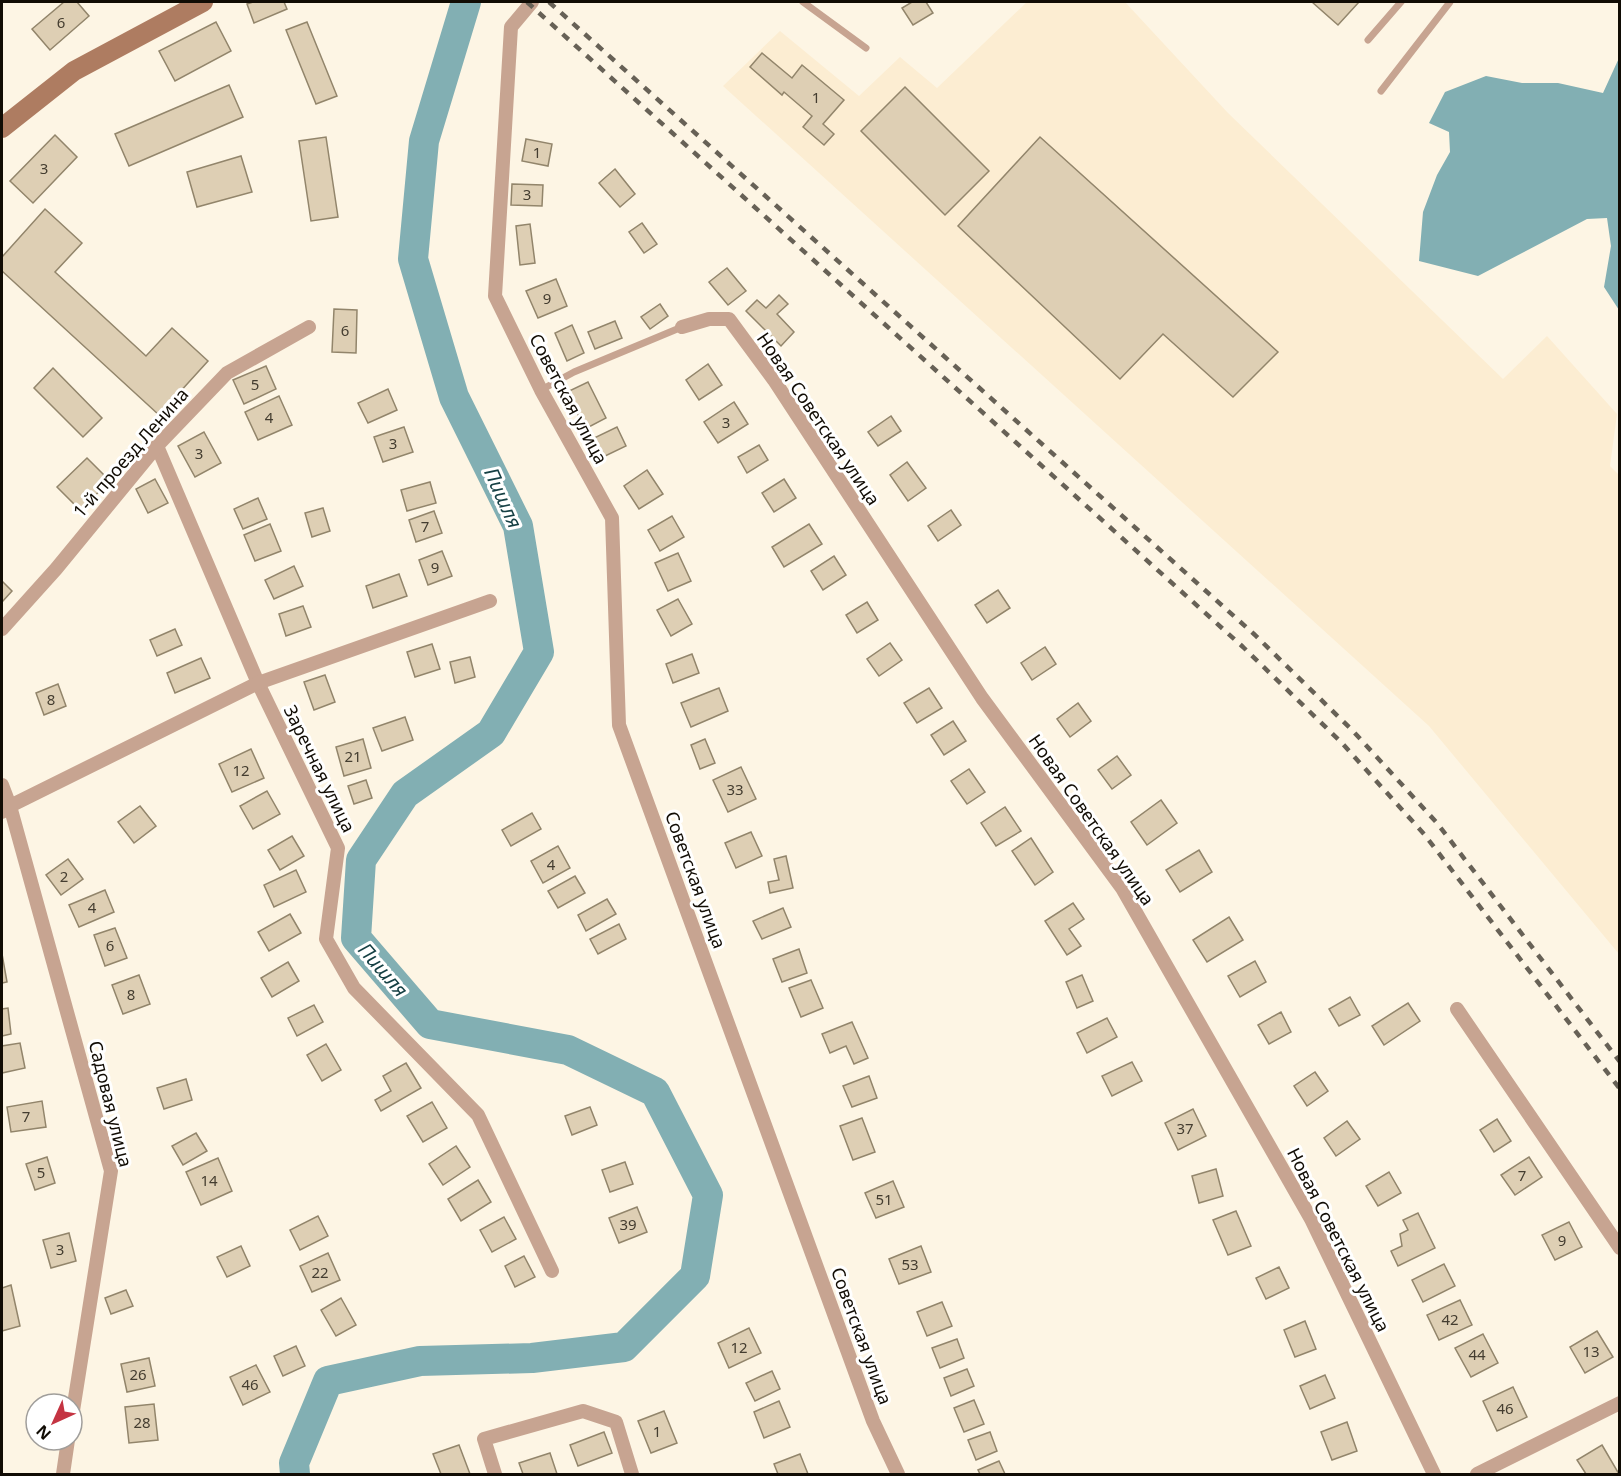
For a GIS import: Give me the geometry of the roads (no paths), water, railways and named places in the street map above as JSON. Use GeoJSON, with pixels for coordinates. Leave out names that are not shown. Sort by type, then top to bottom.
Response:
{"type":"FeatureCollection","features":[{"type":"Feature","properties":{"kind":"main road"},"geometry":{"type":"LineString","coordinates":[[2,128],[74,70],[203,2]]}},
{"type":"Feature","properties":{"kind":"street","name":"Советская улица"},"geometry":{"type":"LineString","coordinates":[[532,2],[511,27],[495,296],[542,390],[612,518],[619,725],[873,1421],[898,1474]]}},
{"type":"Feature","properties":{"kind":"street","name":"Новая Советская улица"},"geometry":{"type":"LineString","coordinates":[[682,327],[709,319],[729,319],[774,380],[982,698],[1122,888],[1311,1219],[1434,1474]]}},
{"type":"Feature","properties":{"kind":"street","name":"1-й проезд Ленина"},"geometry":{"type":"LineString","coordinates":[[2,629],[56,569],[157,446],[227,373],[309,327]]}},
{"type":"Feature","properties":{"kind":"street","name":"Заречная улица"},"geometry":{"type":"LineString","coordinates":[[157,446],[258,683],[338,848],[326,939],[354,988],[478,1115],[552,1271]]}},
{"type":"Feature","properties":{"kind":"street"},"geometry":{"type":"LineString","coordinates":[[6,809],[258,683],[490,602]]}},
{"type":"Feature","properties":{"kind":"street","name":"Садовая улица"},"geometry":{"type":"LineString","coordinates":[[2,785],[6,809],[111,1170],[76,1392]]}},
{"type":"Feature","properties":{"kind":"street"},"geometry":{"type":"LineString","coordinates":[[1457,1009],[1620,1248]]}},
{"type":"Feature","properties":{"kind":"street"},"geometry":{"type":"LineString","coordinates":[[1477,1474],[1620,1403]]}},
{"type":"Feature","properties":{"kind":"street"},"geometry":{"type":"LineString","coordinates":[[495,1474],[484,1439],[583,1411],[616,1422],[632,1474]]}},
{"type":"Feature","properties":{"kind":"street"},"geometry":{"type":"LineString","coordinates":[[63,1474],[66,1452]]}},
{"type":"Feature","properties":{"kind":"lane"},"geometry":{"type":"LineString","coordinates":[[803,2],[866,48]]}},
{"type":"Feature","properties":{"kind":"lane"},"geometry":{"type":"LineString","coordinates":[[1368,40],[1401,2]]}},
{"type":"Feature","properties":{"kind":"lane"},"geometry":{"type":"LineString","coordinates":[[1381,91],[1450,2]]}},
{"type":"Feature","properties":{"kind":"lane"},"geometry":{"type":"LineString","coordinates":[[542,390],[574,372],[682,327]]}},
{"type":"Feature","properties":{"kind":"water"},"geometry":{"type":"Polygon","coordinates":[[[1619,58],[1619,310],[1604,287],[1611,246],[1607,218],[1587,219],[1478,276],[1419,261],[1423,212],[1437,175],[1450,152],[1449,132],[1429,123],[1445,92],[1486,76],[1522,83],[1558,83],[1603,93],[1619,58]]]}},
{"type":"Feature","properties":{"kind":"waterway","name":"Пишля"},"geometry":{"type":"LineString","coordinates":[[295,1474],[294,1463],[328,1381],[420,1361],[532,1358],[624,1347],[695,1276],[708,1195],[655,1092],[568,1050],[430,1024],[356,938],[361,860],[405,794],[491,733],[539,652],[518,526],[454,397],[413,259],[424,141],[466,2]]}},
{"type":"Feature","properties":{"kind":"railway"},"geometry":{"type":"LineString","coordinates":[[527,2],[1243,647],[1341,742],[1424,834],[1620,1089]]}},
{"type":"Feature","properties":{"kind":"railway"},"geometry":{"type":"LineString","coordinates":[[549,2],[1255,635],[1353,731],[1437,823],[1620,1062]]}}]}
